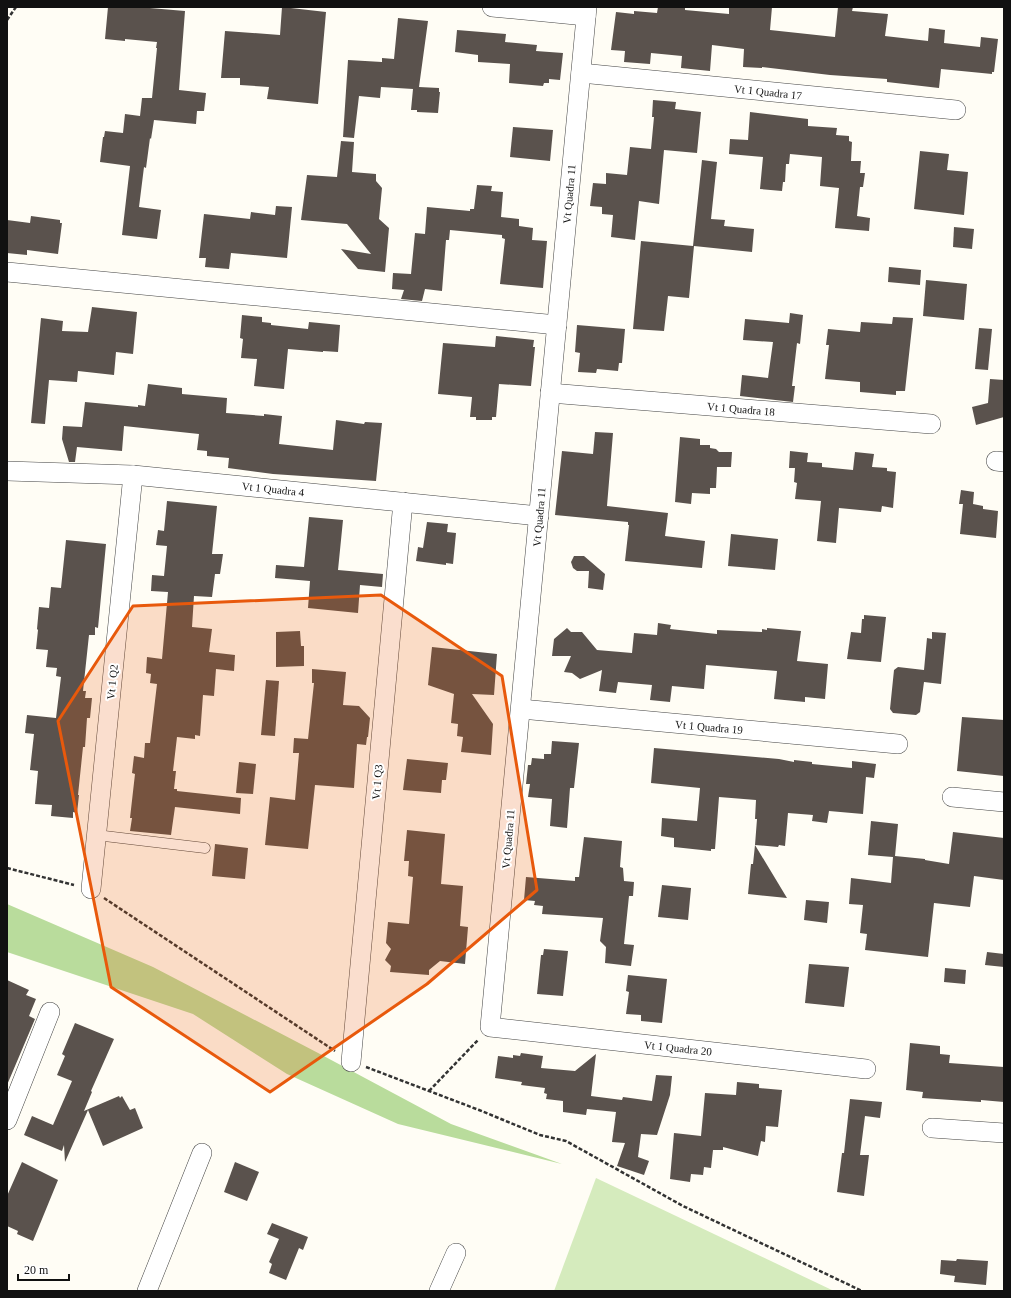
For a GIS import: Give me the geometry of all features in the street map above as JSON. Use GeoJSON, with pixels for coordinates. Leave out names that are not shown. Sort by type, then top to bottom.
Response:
{"type":"FeatureCollection","features":[{"type":"Feature","properties":{"kind":"street"},"geometry":{"type":"LineString","coordinates":[[492,7],[587,12]]}},
{"type":"Feature","properties":{"kind":"street","name":"Vt Quadra 11"},"geometry":{"type":"LineString","coordinates":[[490,1026],[587,12]]}},
{"type":"Feature","properties":{"kind":"street","name":"Vt 1 Quadra 17"},"geometry":{"type":"LineString","coordinates":[[581,73],[956,110]]}},
{"type":"Feature","properties":{"kind":"street"},"geometry":{"type":"LineString","coordinates":[[7,272],[557,325]]}},
{"type":"Feature","properties":{"kind":"street","name":"Vt 1 Quadra 18"},"geometry":{"type":"LineString","coordinates":[[550,393],[931,424]]}},
{"type":"Feature","properties":{"kind":"street","name":"Vt 1 Quadra 4"},"geometry":{"type":"LineString","coordinates":[[7,471],[133,475],[539,516]]}},
{"type":"Feature","properties":{"kind":"street","name":"Vt 1 Q2"},"geometry":{"type":"LineString","coordinates":[[90,890],[133,475]]}},
{"type":"Feature","properties":{"kind":"street","name":"Vt 1 Q3"},"geometry":{"type":"LineString","coordinates":[[351,1062],[403,502]]}},
{"type":"Feature","properties":{"kind":"street","name":"Vt 1 Quadra 19"},"geometry":{"type":"LineString","coordinates":[[520,709],[898,744]]}},
{"type":"Feature","properties":{"kind":"street"},"geometry":{"type":"LineString","coordinates":[[952,797],[1004,802]]}},
{"type":"Feature","properties":{"kind":"street"},"geometry":{"type":"LineString","coordinates":[[7,1120],[50,1012]]}},
{"type":"Feature","properties":{"kind":"street","name":"Vt 1 Quadra 20"},"geometry":{"type":"LineString","coordinates":[[490,1026],[866,1069]]}},
{"type":"Feature","properties":{"kind":"street"},"geometry":{"type":"LineString","coordinates":[[932,1128],[1004,1133]]}},
{"type":"Feature","properties":{"kind":"street"},"geometry":{"type":"LineString","coordinates":[[147,1291],[202,1153]]}},
{"type":"Feature","properties":{"kind":"street"},"geometry":{"type":"LineString","coordinates":[[439,1291],[456,1253]]}},
{"type":"Feature","properties":{"kind":"lane"},"geometry":{"type":"LineString","coordinates":[[96,835],[205,848]]}},
{"type":"Feature","properties":{"kind":"path"},"geometry":{"type":"LineString","coordinates":[[7,20],[16,7]]}},
{"type":"Feature","properties":{"kind":"path"},"geometry":{"type":"LineString","coordinates":[[7,868],[90,890],[351,1062],[430,1091],[540,1135],[566,1141],[683,1206],[862,1291]]}},
{"type":"Feature","properties":{"kind":"path"},"geometry":{"type":"LineString","coordinates":[[430,1091],[490,1026]]}},
{"type":"Feature","properties":{"kind":"highlighted area"},"geometry":{"type":"Polygon","coordinates":[[[381,595],[502,676],[537,890],[427,984],[270,1092],[111,987],[58,721],[133,606],[381,595]]]}},
{"type":"Feature","properties":{"kind":"green space"},"geometry":{"type":"Polygon","coordinates":[[[7,904],[153,967],[451,1124],[562,1164],[398,1124],[287,1074],[193,1014],[7,952],[7,904]]]}},
{"type":"Feature","properties":{"kind":"green space"},"geometry":{"type":"Polygon","coordinates":[[[596,1178],[834,1291],[554,1291],[596,1178]]]}},
{"type":"Feature","properties":{"kind":"building"},"geometry":{"type":"Polygon","coordinates":[[[108,7],[138,7],[185,11],[179,90],[206,93],[204,111],[197,111],[196,124],[154,120],[146,168],[144,167],[139,207],[161,210],[157,239],[122,235],[130,166],[100,162],[105,131],[123,133],[125,114],[140,116],[142,98],[152,98],[157,42],[105,39],[108,7]]]}},
{"type":"Feature","properties":{"kind":"building"},"geometry":{"type":"Polygon","coordinates":[[[282,7],[326,12],[318,104],[267,99],[269,87],[240,85],[240,78],[221,78],[225,31],[280,35],[282,7]]]}},
{"type":"Feature","properties":{"kind":"building"},"geometry":{"type":"Polygon","coordinates":[[[658,7],[685,7],[685,10],[729,14],[729,7],[772,7],[770,30],[835,37],[838,7],[853,7],[852,11],[888,14],[885,36],[928,41],[929,28],[945,30],[944,43],[980,47],[981,37],[998,39],[994,72],[992,72],[992,74],[941,69],[939,88],[887,82],[887,79],[830,75],[762,67],[743,67],[744,49],[712,45],[710,71],[681,68],[682,56],[651,53],[650,64],[624,62],[625,51],[611,50],[616,12],[634,14],[634,11],[657,13],[658,7]]]}},
{"type":"Feature","properties":{"kind":"building"},"geometry":{"type":"Polygon","coordinates":[[[398,18],[428,21],[419,87],[439,88],[438,113],[417,112],[417,110],[411,110],[413,89],[381,87],[380,98],[359,96],[354,138],[343,137],[348,60],[382,62],[382,58],[394,59],[398,18]]]}},
{"type":"Feature","properties":{"kind":"building"},"geometry":{"type":"Polygon","coordinates":[[[457,30],[506,34],[505,42],[537,45],[536,51],[563,53],[560,80],[549,79],[549,83],[544,83],[543,86],[509,83],[510,64],[478,62],[478,55],[455,52],[457,30]]]}},
{"type":"Feature","properties":{"kind":"building"},"geometry":{"type":"Polygon","coordinates":[[[653,100],[676,102],[675,109],[701,112],[697,153],[664,150],[659,204],[639,201],[635,240],[611,237],[613,215],[602,214],[602,207],[590,206],[593,183],[606,184],[606,173],[627,175],[630,147],[651,149],[654,117],[652,117],[653,100]]]}},
{"type":"Feature","properties":{"kind":"building"},"geometry":{"type":"Polygon","coordinates":[[[750,112],[808,119],[808,126],[837,128],[836,135],[849,136],[849,141],[852,142],[851,161],[861,161],[860,173],[865,173],[863,187],[860,187],[857,216],[870,218],[869,231],[835,228],[839,188],[820,186],[822,157],[790,154],[789,164],[786,164],[785,182],[783,182],[782,191],[760,189],[763,157],[729,154],[730,139],[748,140],[750,112]]]}},
{"type":"Feature","properties":{"kind":"building"},"geometry":{"type":"Polygon","coordinates":[[[513,127],[553,130],[550,161],[510,157],[513,127]]]}},
{"type":"Feature","properties":{"kind":"building"},"geometry":{"type":"Polygon","coordinates":[[[341,141],[354,142],[352,172],[376,174],[376,181],[382,188],[379,219],[389,228],[385,272],[358,269],[341,249],[371,254],[347,224],[301,220],[307,175],[337,177],[341,141]]]}},
{"type":"Feature","properties":{"kind":"building"},"geometry":{"type":"Polygon","coordinates":[[[920,151],[949,154],[947,170],[968,172],[964,215],[914,209],[920,151]]]}},
{"type":"Feature","properties":{"kind":"building"},"geometry":{"type":"Polygon","coordinates":[[[702,160],[717,162],[711,219],[725,220],[724,226],[754,229],[752,252],[694,246],[689,298],[668,296],[664,331],[633,329],[641,241],[693,246],[702,160]]]}},
{"type":"Feature","properties":{"kind":"building"},"geometry":{"type":"Polygon","coordinates":[[[477,185],[492,186],[491,191],[503,192],[501,217],[519,219],[519,226],[533,228],[532,240],[547,241],[543,288],[500,284],[505,239],[502,238],[502,235],[450,230],[449,240],[446,240],[442,291],[425,289],[422,301],[401,299],[404,290],[392,289],[393,273],[411,274],[415,233],[425,234],[427,207],[470,211],[470,209],[474,209],[477,185]]]}},
{"type":"Feature","properties":{"kind":"building"},"geometry":{"type":"Polygon","coordinates":[[[276,206],[292,207],[287,258],[231,253],[229,269],[205,267],[206,258],[199,258],[204,214],[250,219],[251,212],[275,215],[276,206]]]}},
{"type":"Feature","properties":{"kind":"building"},"geometry":{"type":"Polygon","coordinates":[[[31,216],[60,220],[60,223],[62,223],[58,254],[27,250],[27,255],[7,253],[7,220],[30,223],[31,216]]]}},
{"type":"Feature","properties":{"kind":"building"},"geometry":{"type":"Polygon","coordinates":[[[954,227],[974,229],[972,249],[953,247],[954,227]]]}},
{"type":"Feature","properties":{"kind":"building"},"geometry":{"type":"Polygon","coordinates":[[[889,267],[921,270],[920,285],[888,282],[889,267]]]}},
{"type":"Feature","properties":{"kind":"building"},"geometry":{"type":"Polygon","coordinates":[[[926,280],[967,284],[964,320],[923,316],[926,280]]]}},
{"type":"Feature","properties":{"kind":"building"},"geometry":{"type":"Polygon","coordinates":[[[92,307],[137,312],[133,354],[116,352],[114,375],[78,371],[77,382],[49,380],[45,424],[31,423],[41,318],[63,321],[62,331],[88,332],[92,307]]]}},
{"type":"Feature","properties":{"kind":"building"},"geometry":{"type":"Polygon","coordinates":[[[790,313],[803,315],[800,344],[797,343],[792,386],[795,386],[793,402],[740,396],[742,375],[768,378],[773,342],[743,340],[745,319],[789,323],[790,313]]]}},
{"type":"Feature","properties":{"kind":"building"},"geometry":{"type":"Polygon","coordinates":[[[242,315],[262,317],[262,322],[271,323],[271,325],[308,329],[309,322],[340,325],[338,352],[288,349],[284,389],[254,386],[257,359],[241,358],[243,339],[240,338],[242,315]]]}},
{"type":"Feature","properties":{"kind":"building"},"geometry":{"type":"Polygon","coordinates":[[[893,317],[913,318],[905,391],[896,391],[896,395],[860,392],[860,382],[825,379],[829,345],[826,345],[828,329],[860,332],[861,322],[892,324],[893,317]]]}},
{"type":"Feature","properties":{"kind":"building"},"geometry":{"type":"Polygon","coordinates":[[[577,325],[625,329],[622,363],[619,363],[618,371],[597,369],[596,373],[578,372],[580,353],[575,352],[577,325]]]}},
{"type":"Feature","properties":{"kind":"building"},"geometry":{"type":"Polygon","coordinates":[[[979,328],[992,329],[988,370],[975,369],[979,328]]]}},
{"type":"Feature","properties":{"kind":"building"},"geometry":{"type":"Polygon","coordinates":[[[496,336],[534,340],[533,347],[535,347],[531,386],[499,384],[496,417],[492,417],[492,420],[476,420],[476,417],[470,417],[472,397],[438,394],[443,343],[495,347],[496,336]]]}},
{"type":"Feature","properties":{"kind":"building"},"geometry":{"type":"Polygon","coordinates":[[[990,379],[1004,380],[1004,417],[976,425],[972,407],[988,403],[990,379]]]}},
{"type":"Feature","properties":{"kind":"building"},"geometry":{"type":"Polygon","coordinates":[[[148,384],[182,388],[182,394],[227,398],[226,413],[282,416],[279,444],[333,450],[336,420],[364,424],[365,422],[382,423],[376,481],[273,474],[228,468],[229,458],[207,456],[207,451],[197,450],[199,434],[124,426],[122,451],[77,447],[75,462],[69,462],[62,439],[63,426],[82,427],[85,402],[138,407],[138,405],[145,406],[148,384]]]}},
{"type":"Feature","properties":{"kind":"building"},"geometry":{"type":"Polygon","coordinates":[[[595,432],[613,433],[607,506],[668,513],[665,536],[705,541],[702,568],[625,561],[629,525],[628,522],[555,515],[562,451],[593,454],[595,432]]]}},
{"type":"Feature","properties":{"kind":"building"},"geometry":{"type":"Polygon","coordinates":[[[680,437],[700,439],[700,445],[710,445],[710,448],[716,449],[719,452],[732,452],[731,467],[717,467],[716,488],[710,488],[710,494],[692,493],[691,504],[675,502],[680,437]]]}},
{"type":"Feature","properties":{"kind":"building"},"geometry":{"type":"Polygon","coordinates":[[[790,451],[808,453],[807,462],[822,463],[822,467],[853,470],[855,452],[874,454],[872,467],[887,468],[887,471],[896,472],[893,508],[882,506],[881,512],[839,508],[836,543],[817,541],[821,501],[795,499],[797,483],[794,482],[795,468],[789,468],[790,451]]]}},
{"type":"Feature","properties":{"kind":"building"},"geometry":{"type":"Polygon","coordinates":[[[961,490],[974,492],[973,504],[983,506],[983,509],[998,511],[996,538],[960,534],[963,504],[959,504],[961,490]]]}},
{"type":"Feature","properties":{"kind":"building"},"geometry":{"type":"Polygon","coordinates":[[[167,501],[217,506],[212,554],[223,554],[220,574],[215,574],[212,597],[194,596],[192,627],[212,629],[209,652],[235,655],[234,671],[216,669],[214,696],[203,695],[200,736],[195,735],[195,739],[177,737],[173,771],[176,771],[174,789],[177,789],[177,791],[241,798],[240,814],[175,807],[171,835],[130,831],[135,774],[132,773],[134,756],[144,758],[145,743],[150,743],[157,684],[150,683],[151,674],[146,673],[147,657],[162,659],[168,592],[151,591],[152,575],[164,576],[167,546],[156,545],[158,530],[164,531],[167,501]]]}},
{"type":"Feature","properties":{"kind":"building"},"geometry":{"type":"Polygon","coordinates":[[[309,517],[343,520],[338,570],[383,574],[382,587],[360,585],[358,613],[308,608],[310,581],[275,578],[276,565],[304,567],[309,517]]]}},
{"type":"Feature","properties":{"kind":"building"},"geometry":{"type":"Polygon","coordinates":[[[427,522],[448,524],[447,532],[456,533],[453,564],[446,563],[446,565],[416,561],[418,547],[423,548],[427,522]]]}},
{"type":"Feature","properties":{"kind":"building"},"geometry":{"type":"Polygon","coordinates":[[[731,534],[778,539],[775,570],[728,566],[731,534]]]}},
{"type":"Feature","properties":{"kind":"building"},"geometry":{"type":"Polygon","coordinates":[[[66,540],[106,544],[98,628],[95,627],[95,635],[89,635],[83,691],[86,691],[85,698],[92,698],[90,718],[87,718],[85,747],[83,747],[77,813],[73,812],[73,818],[51,816],[52,805],[35,804],[38,771],[30,770],[34,734],[25,733],[27,715],[56,718],[61,677],[56,676],[57,668],[46,667],[48,650],[36,649],[37,629],[39,607],[49,608],[51,587],[61,588],[66,540]]]}},
{"type":"Feature","properties":{"kind":"building"},"geometry":{"type":"Polygon","coordinates":[[[574,556],[584,556],[605,574],[603,590],[588,588],[589,571],[577,571],[573,568],[571,562],[574,556]]]}},
{"type":"Feature","properties":{"kind":"building"},"geometry":{"type":"Polygon","coordinates":[[[864,615],[886,617],[881,662],[847,659],[851,632],[861,633],[862,619],[864,619],[864,615]]]}},
{"type":"Feature","properties":{"kind":"building"},"geometry":{"type":"Polygon","coordinates":[[[658,623],[671,625],[670,629],[717,634],[717,630],[762,632],[762,629],[767,630],[767,628],[801,631],[797,661],[828,664],[825,699],[805,697],[805,702],[774,699],[777,671],[706,665],[704,689],[672,686],[670,702],[650,700],[652,685],[618,682],[616,693],[599,691],[602,670],[580,679],[572,673],[564,672],[571,656],[552,656],[554,639],[567,628],[571,632],[582,632],[597,650],[632,653],[634,633],[657,635],[658,623]]]}},
{"type":"Feature","properties":{"kind":"building"},"geometry":{"type":"Polygon","coordinates":[[[300,631],[301,646],[304,646],[304,666],[276,667],[276,632],[300,631]]]}},
{"type":"Feature","properties":{"kind":"building"},"geometry":{"type":"Polygon","coordinates":[[[932,632],[946,633],[941,684],[924,682],[920,712],[916,715],[893,713],[890,709],[894,670],[898,667],[924,670],[927,638],[932,639],[932,632]]]}},
{"type":"Feature","properties":{"kind":"building"},"geometry":{"type":"Polygon","coordinates":[[[432,647],[497,654],[494,695],[472,694],[493,724],[491,755],[461,752],[463,737],[457,736],[458,724],[451,723],[454,694],[428,685],[432,647]]]}},
{"type":"Feature","properties":{"kind":"building"},"geometry":{"type":"Polygon","coordinates":[[[312,669],[346,672],[343,705],[359,706],[370,718],[366,745],[357,744],[354,788],[315,785],[308,849],[265,845],[270,797],[295,800],[299,753],[293,753],[294,738],[308,739],[314,683],[312,683],[312,669]]]}},
{"type":"Feature","properties":{"kind":"building"},"geometry":{"type":"Polygon","coordinates":[[[266,680],[279,681],[275,736],[261,735],[266,680]]]}},
{"type":"Feature","properties":{"kind":"building"},"geometry":{"type":"Polygon","coordinates":[[[962,717],[1004,720],[1004,776],[957,771],[962,717]]]}},
{"type":"Feature","properties":{"kind":"building"},"geometry":{"type":"Polygon","coordinates":[[[552,741],[579,743],[574,788],[570,788],[567,828],[550,826],[552,799],[528,797],[530,784],[526,784],[528,765],[531,765],[532,758],[544,759],[544,754],[551,754],[552,741]]]}},
{"type":"Feature","properties":{"kind":"building"},"geometry":{"type":"Polygon","coordinates":[[[654,748],[779,759],[794,762],[794,760],[812,762],[812,764],[852,768],[852,761],[876,764],[874,778],[866,777],[863,814],[829,811],[827,823],[812,821],[813,815],[788,813],[785,846],[779,845],[778,847],[755,845],[757,819],[755,819],[756,800],[719,797],[715,849],[711,849],[711,851],[674,847],[674,838],[661,836],[662,818],[697,821],[700,788],[651,783],[654,748]]]}},
{"type":"Feature","properties":{"kind":"building"},"geometry":{"type":"Polygon","coordinates":[[[407,759],[448,763],[446,780],[442,780],[441,793],[403,790],[407,759]]]}},
{"type":"Feature","properties":{"kind":"building"},"geometry":{"type":"Polygon","coordinates":[[[239,762],[256,764],[253,794],[236,793],[239,762]]]}},
{"type":"Feature","properties":{"kind":"building"},"geometry":{"type":"Polygon","coordinates":[[[871,821],[898,824],[895,856],[925,859],[949,864],[953,832],[1004,838],[1004,880],[974,876],[970,907],[934,903],[928,957],[865,950],[867,934],[860,933],[863,905],[849,904],[851,878],[891,883],[893,857],[868,855],[871,821]]]}},
{"type":"Feature","properties":{"kind":"building"},"geometry":{"type":"Polygon","coordinates":[[[407,830],[445,834],[441,884],[463,886],[460,926],[468,927],[465,964],[440,961],[429,970],[429,975],[390,972],[391,966],[385,960],[391,949],[386,943],[388,922],[409,924],[413,877],[408,876],[409,861],[404,861],[407,830]]]}},
{"type":"Feature","properties":{"kind":"building"},"geometry":{"type":"Polygon","coordinates":[[[584,837],[622,841],[620,867],[623,868],[624,881],[634,882],[633,896],[629,896],[624,944],[634,945],[631,966],[605,963],[606,947],[600,941],[603,918],[542,914],[543,906],[534,905],[535,901],[524,900],[526,877],[575,881],[575,877],[579,877],[584,837]]]}},
{"type":"Feature","properties":{"kind":"building"},"geometry":{"type":"Polygon","coordinates":[[[215,844],[248,848],[245,879],[212,876],[215,844]]]}},
{"type":"Feature","properties":{"kind":"building"},"geometry":{"type":"Polygon","coordinates":[[[755,845],[787,898],[748,894],[751,864],[753,864],[755,845]]]}},
{"type":"Feature","properties":{"kind":"building"},"geometry":{"type":"Polygon","coordinates":[[[662,885],[691,888],[688,920],[658,917],[662,885]]]}},
{"type":"Feature","properties":{"kind":"building"},"geometry":{"type":"Polygon","coordinates":[[[806,900],[829,902],[827,923],[804,920],[806,900]]]}},
{"type":"Feature","properties":{"kind":"building"},"geometry":{"type":"Polygon","coordinates":[[[544,949],[568,951],[563,996],[537,994],[541,955],[543,955],[544,949]]]}},
{"type":"Feature","properties":{"kind":"building"},"geometry":{"type":"Polygon","coordinates":[[[987,952],[1004,954],[1004,967],[985,965],[987,952]]]}},
{"type":"Feature","properties":{"kind":"building"},"geometry":{"type":"Polygon","coordinates":[[[809,964],[849,967],[844,1007],[805,1003],[809,964]]]}},
{"type":"Feature","properties":{"kind":"building"},"geometry":{"type":"Polygon","coordinates":[[[945,968],[966,970],[965,984],[944,982],[945,968]]]}},
{"type":"Feature","properties":{"kind":"building"},"geometry":{"type":"Polygon","coordinates":[[[628,975],[667,979],[662,1023],[641,1021],[641,1015],[626,1014],[629,992],[626,991],[628,975]]]}},
{"type":"Feature","properties":{"kind":"building"},"geometry":{"type":"Polygon","coordinates":[[[7,980],[29,990],[26,995],[36,999],[29,1016],[35,1019],[7,1085],[7,980]]]}},
{"type":"Feature","properties":{"kind":"building"},"geometry":{"type":"Polygon","coordinates":[[[75,1023],[114,1039],[91,1091],[92,1092],[84,1111],[122,1096],[130,1110],[135,1108],[143,1128],[103,1146],[88,1110],[65,1162],[64,1145],[62,1151],[24,1135],[32,1116],[53,1125],[72,1081],[57,1075],[65,1056],[62,1054],[75,1023]]]}},
{"type":"Feature","properties":{"kind":"building"},"geometry":{"type":"Polygon","coordinates":[[[910,1043],[940,1046],[940,1054],[950,1055],[949,1063],[1004,1067],[1004,1102],[922,1098],[923,1092],[906,1090],[910,1043]]]}},
{"type":"Feature","properties":{"kind":"building"},"geometry":{"type":"Polygon","coordinates":[[[521,1053],[543,1056],[541,1068],[575,1071],[596,1054],[591,1096],[622,1100],[623,1097],[652,1101],[656,1075],[672,1076],[670,1095],[657,1135],[641,1134],[638,1157],[649,1161],[644,1175],[617,1166],[625,1143],[612,1142],[616,1112],[587,1109],[586,1115],[563,1112],[563,1101],[546,1099],[547,1094],[544,1093],[545,1088],[521,1085],[522,1082],[495,1078],[498,1056],[513,1058],[513,1055],[520,1056],[521,1053]]]}},
{"type":"Feature","properties":{"kind":"building"},"geometry":{"type":"Polygon","coordinates":[[[737,1082],[759,1084],[759,1088],[782,1090],[778,1127],[766,1126],[765,1142],[761,1141],[758,1156],[723,1147],[723,1150],[713,1150],[711,1168],[704,1167],[703,1175],[691,1174],[690,1182],[670,1179],[674,1133],[701,1136],[705,1093],[736,1095],[737,1082]]]}},
{"type":"Feature","properties":{"kind":"building"},"geometry":{"type":"Polygon","coordinates":[[[850,1099],[882,1102],[880,1118],[865,1116],[860,1155],[869,1155],[864,1196],[837,1192],[842,1153],[844,1153],[850,1099]]]}},
{"type":"Feature","properties":{"kind":"building"},"geometry":{"type":"Polygon","coordinates":[[[22,1162],[58,1180],[33,1241],[17,1234],[18,1231],[7,1226],[7,1196],[22,1162]]]}},
{"type":"Feature","properties":{"kind":"building"},"geometry":{"type":"Polygon","coordinates":[[[235,1162],[259,1172],[247,1201],[224,1192],[235,1162]]]}},
{"type":"Feature","properties":{"kind":"building"},"geometry":{"type":"Polygon","coordinates":[[[272,1223],[308,1237],[303,1250],[299,1248],[286,1280],[269,1273],[272,1264],[269,1262],[279,1239],[267,1234],[272,1223]]]}},
{"type":"Feature","properties":{"kind":"building"},"geometry":{"type":"Polygon","coordinates":[[[957,1259],[988,1261],[986,1285],[954,1282],[955,1276],[940,1274],[941,1260],[956,1261],[957,1259]]]}}]}
